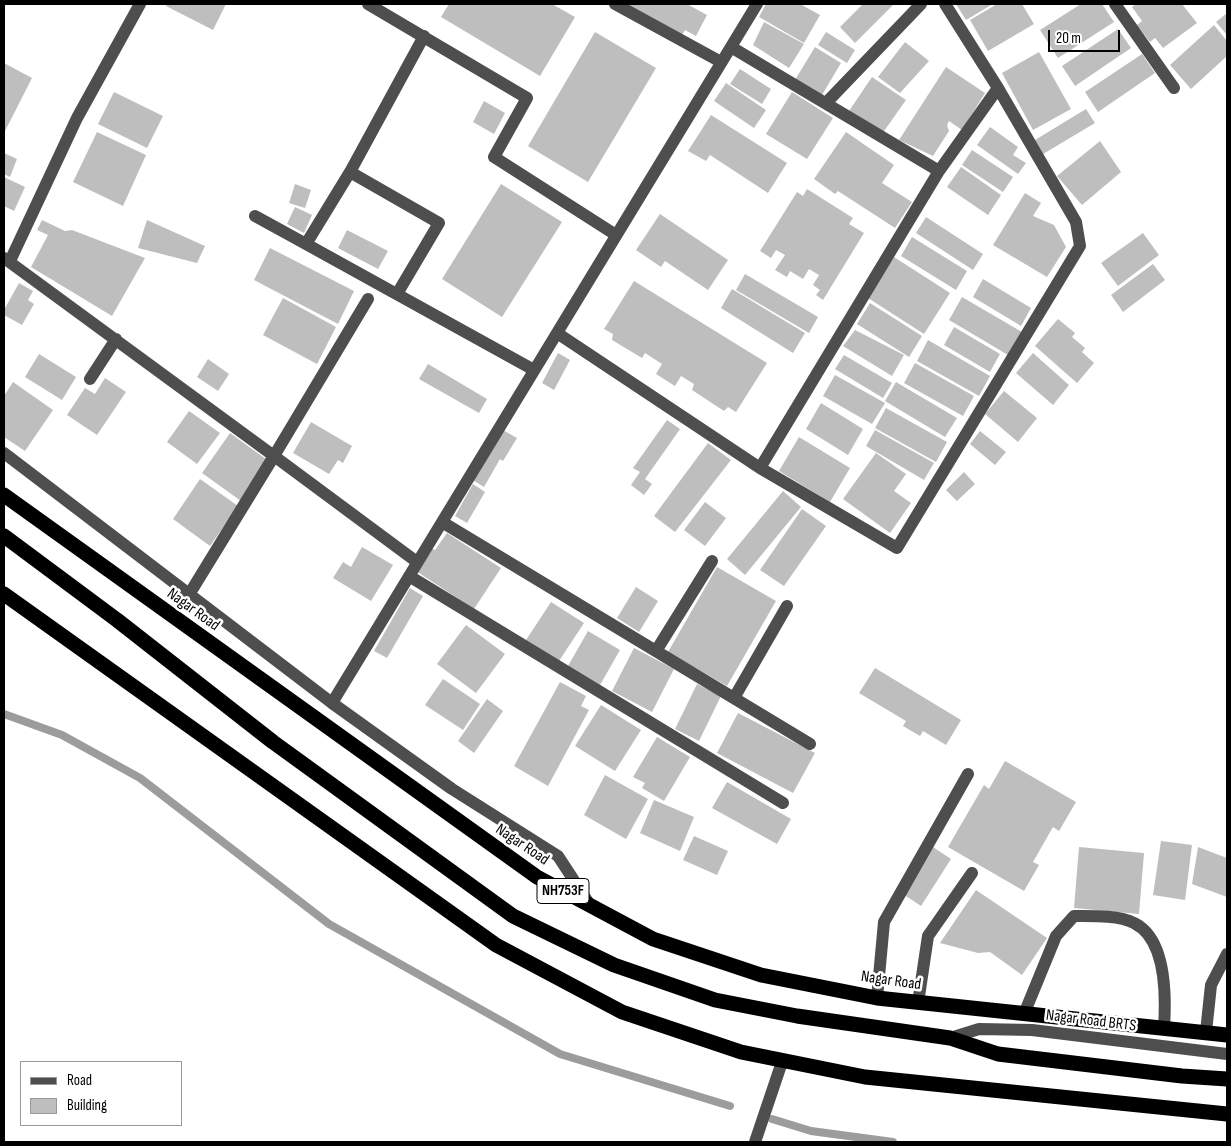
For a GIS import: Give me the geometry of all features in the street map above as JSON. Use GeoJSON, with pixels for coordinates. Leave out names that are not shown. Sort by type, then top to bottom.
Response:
{"type":"FeatureCollection","features":[{"type":"Feature","properties":{"kind":"highway","name":"Nagar Road"},"geometry":{"type":"LineString","coordinates":[[4,495],[530,872],[653,938],[761,975],[877,998],[1227,1035]]}},
{"type":"Feature","properties":{"kind":"highway"},"geometry":{"type":"LineString","coordinates":[[4,536],[117,620],[273,742],[513,916],[614,965],[716,1000],[797,1016],[950,1038],[998,1054],[1182,1076],[1227,1079]]}},
{"type":"Feature","properties":{"kind":"highway"},"geometry":{"type":"LineString","coordinates":[[4,594],[496,945],[622,1012],[741,1052],[782,1062],[865,1077],[1227,1114]]}},
{"type":"Feature","properties":{"kind":"street"},"geometry":{"type":"LineString","coordinates":[[140,4],[77,118],[7,259],[417,562]]}},
{"type":"Feature","properties":{"kind":"street"},"geometry":{"type":"LineString","coordinates":[[368,4],[527,98],[494,157],[616,235]]}},
{"type":"Feature","properties":{"kind":"street"},"geometry":{"type":"LineString","coordinates":[[615,4],[721,62]]}},
{"type":"Feature","properties":{"kind":"street"},"geometry":{"type":"LineString","coordinates":[[332,702],[757,4]]}},
{"type":"Feature","properties":{"kind":"street"},"geometry":{"type":"LineString","coordinates":[[826,103],[921,4]]}},
{"type":"Feature","properties":{"kind":"street"},"geometry":{"type":"LineString","coordinates":[[557,332],[760,468],[897,548],[1080,246],[1076,222],[998,88],[945,4]]}},
{"type":"Feature","properties":{"kind":"street"},"geometry":{"type":"LineString","coordinates":[[1115,4],[1174,88]]}},
{"type":"Feature","properties":{"kind":"street"},"geometry":{"type":"LineString","coordinates":[[306,244],[350,172],[424,36]]}},
{"type":"Feature","properties":{"kind":"street"},"geometry":{"type":"LineString","coordinates":[[731,47],[939,171]]}},
{"type":"Feature","properties":{"kind":"street"},"geometry":{"type":"LineString","coordinates":[[760,468],[939,171],[998,88]]}},
{"type":"Feature","properties":{"kind":"street"},"geometry":{"type":"LineString","coordinates":[[350,172],[439,223],[396,294]]}},
{"type":"Feature","properties":{"kind":"street"},"geometry":{"type":"LineString","coordinates":[[255,216],[534,370]]}},
{"type":"Feature","properties":{"kind":"street"},"geometry":{"type":"LineString","coordinates":[[190,593],[368,299]]}},
{"type":"Feature","properties":{"kind":"street"},"geometry":{"type":"LineString","coordinates":[[90,379],[116,340]]}},
{"type":"Feature","properties":{"kind":"street"},"geometry":{"type":"LineString","coordinates":[[4,453],[332,702],[452,789],[558,856],[590,905]]}},
{"type":"Feature","properties":{"kind":"street"},"geometry":{"type":"LineString","coordinates":[[442,522],[810,744]]}},
{"type":"Feature","properties":{"kind":"street"},"geometry":{"type":"LineString","coordinates":[[656,651],[712,561]]}},
{"type":"Feature","properties":{"kind":"street"},"geometry":{"type":"LineString","coordinates":[[409,576],[783,803]]}},
{"type":"Feature","properties":{"kind":"street"},"geometry":{"type":"LineString","coordinates":[[734,698],[787,606]]}},
{"type":"Feature","properties":{"kind":"street"},"geometry":{"type":"LineString","coordinates":[[877,998],[884,922],[968,774]]}},
{"type":"Feature","properties":{"kind":"street"},"geometry":{"type":"LineString","coordinates":[[918,1003],[928,936],[972,873]]}},
{"type":"Feature","properties":{"kind":"street"},"geometry":{"type":"LineString","coordinates":[[1024,1014],[1056,936],[1074,916],[1101,916],[1134,923],[1150,936],[1162,963],[1165,1004],[1164,1028]]}},
{"type":"Feature","properties":{"kind":"street"},"geometry":{"type":"LineString","coordinates":[[1206,1032],[1211,985],[1227,954]]}},
{"type":"Feature","properties":{"kind":"street","name":"Nagar Road BRTS"},"geometry":{"type":"LineString","coordinates":[[950,1038],[979,1030],[1032,1030],[1227,1054]]}},
{"type":"Feature","properties":{"kind":"street"},"geometry":{"type":"LineString","coordinates":[[755,1142],[782,1062]]}},
{"type":"Feature","properties":{"kind":"building"},"geometry":{"type":"Polygon","coordinates":[[[167,4],[226,4],[213,30],[166,6],[167,4]]]}},
{"type":"Feature","properties":{"kind":"building"},"geometry":{"type":"Polygon","coordinates":[[[449,4],[552,4],[575,17],[540,76],[441,17],[449,4]]]}},
{"type":"Feature","properties":{"kind":"building"},"geometry":{"type":"Polygon","coordinates":[[[626,4],[687,4],[707,15],[696,36],[685,30],[682,35],[626,4]]]}},
{"type":"Feature","properties":{"kind":"building"},"geometry":{"type":"Polygon","coordinates":[[[766,4],[800,4],[820,15],[804,43],[759,17],[766,4]]]}},
{"type":"Feature","properties":{"kind":"building"},"geometry":{"type":"Polygon","coordinates":[[[863,4],[894,4],[855,43],[840,27],[863,4]]]}},
{"type":"Feature","properties":{"kind":"building"},"geometry":{"type":"Polygon","coordinates":[[[956,4],[993,4],[966,20],[956,4]]]}},
{"type":"Feature","properties":{"kind":"building"},"geometry":{"type":"Polygon","coordinates":[[[997,4],[1022,4],[1034,24],[988,51],[970,20],[997,4]]]}},
{"type":"Feature","properties":{"kind":"building"},"geometry":{"type":"Polygon","coordinates":[[[1081,4],[1102,4],[1114,22],[1058,58],[1040,30],[1081,4]]]}},
{"type":"Feature","properties":{"kind":"building"},"geometry":{"type":"Polygon","coordinates":[[[1136,4],[1182,4],[1197,23],[1163,48],[1155,38],[1150,42],[1137,25],[1142,21],[1132,7],[1136,4]]]}},
{"type":"Feature","properties":{"kind":"building"},"geometry":{"type":"Polygon","coordinates":[[[1227,13],[1227,35],[1216,22],[1227,13]]]}},
{"type":"Feature","properties":{"kind":"building"},"geometry":{"type":"Polygon","coordinates":[[[764,22],[804,44],[789,68],[753,45],[764,22]]]}},
{"type":"Feature","properties":{"kind":"building"},"geometry":{"type":"Polygon","coordinates":[[[1214,25],[1227,41],[1227,56],[1191,89],[1170,65],[1214,25]]]}},
{"type":"Feature","properties":{"kind":"building"},"geometry":{"type":"Polygon","coordinates":[[[1118,29],[1131,48],[1075,86],[1062,66],[1118,29]]]}},
{"type":"Feature","properties":{"kind":"building"},"geometry":{"type":"Polygon","coordinates":[[[595,32],[656,68],[588,182],[528,146],[595,32]]]}},
{"type":"Feature","properties":{"kind":"building"},"geometry":{"type":"Polygon","coordinates":[[[826,32],[855,50],[847,63],[818,45],[826,32]]]}},
{"type":"Feature","properties":{"kind":"building"},"geometry":{"type":"Polygon","coordinates":[[[905,42],[929,61],[900,93],[878,77],[905,42]]]}},
{"type":"Feature","properties":{"kind":"building"},"geometry":{"type":"Polygon","coordinates":[[[815,47],[841,63],[822,95],[795,80],[815,47]]]}},
{"type":"Feature","properties":{"kind":"building"},"geometry":{"type":"Polygon","coordinates":[[[1039,52],[1071,109],[1033,130],[1002,73],[1039,52]]]}},
{"type":"Feature","properties":{"kind":"building"},"geometry":{"type":"Polygon","coordinates":[[[1142,54],[1155,73],[1098,112],[1085,92],[1142,54]]]}},
{"type":"Feature","properties":{"kind":"building"},"geometry":{"type":"Polygon","coordinates":[[[4,63],[32,78],[4,133],[4,63]]]}},
{"type":"Feature","properties":{"kind":"building"},"geometry":{"type":"Polygon","coordinates":[[[946,67],[985,93],[962,130],[949,121],[947,125],[949,131],[933,156],[899,140],[946,67]]]}},
{"type":"Feature","properties":{"kind":"building"},"geometry":{"type":"Polygon","coordinates":[[[740,69],[771,89],[762,104],[730,84],[740,69]]]}},
{"type":"Feature","properties":{"kind":"building"},"geometry":{"type":"Polygon","coordinates":[[[872,77],[906,100],[882,134],[849,111],[872,77]]]}},
{"type":"Feature","properties":{"kind":"building"},"geometry":{"type":"Polygon","coordinates":[[[726,83],[766,110],[754,128],[714,101],[726,83]]]}},
{"type":"Feature","properties":{"kind":"building"},"geometry":{"type":"Polygon","coordinates":[[[114,92],[163,116],[147,148],[98,124],[114,92]]]}},
{"type":"Feature","properties":{"kind":"building"},"geometry":{"type":"Polygon","coordinates":[[[792,92],[833,118],[807,159],[766,134],[792,92]]]}},
{"type":"Feature","properties":{"kind":"building"},"geometry":{"type":"Polygon","coordinates":[[[484,101],[505,113],[494,134],[473,122],[484,101]]]}},
{"type":"Feature","properties":{"kind":"building"},"geometry":{"type":"Polygon","coordinates":[[[1086,109],[1095,123],[1043,154],[1035,140],[1086,109]]]}},
{"type":"Feature","properties":{"kind":"building"},"geometry":{"type":"Polygon","coordinates":[[[711,115],[787,163],[768,193],[710,155],[706,161],[688,151],[711,115]]]}},
{"type":"Feature","properties":{"kind":"building"},"geometry":{"type":"Polygon","coordinates":[[[990,127],[1018,147],[1013,155],[1026,163],[1018,174],[977,145],[990,127]]]}},
{"type":"Feature","properties":{"kind":"building"},"geometry":{"type":"Polygon","coordinates":[[[97,132],[146,155],[123,206],[73,182],[97,132]]]}},
{"type":"Feature","properties":{"kind":"building"},"geometry":{"type":"Polygon","coordinates":[[[846,132],[894,165],[882,183],[912,202],[895,228],[838,191],[835,194],[814,179],[846,132]]]}},
{"type":"Feature","properties":{"kind":"building"},"geometry":{"type":"Polygon","coordinates":[[[1100,141],[1121,172],[1082,205],[1057,176],[1100,141]]]}},
{"type":"Feature","properties":{"kind":"building"},"geometry":{"type":"Polygon","coordinates":[[[972,150],[1013,177],[1003,192],[962,165],[972,150]]]}},
{"type":"Feature","properties":{"kind":"building"},"geometry":{"type":"Polygon","coordinates":[[[4,153],[17,159],[10,177],[4,174],[4,153]]]}},
{"type":"Feature","properties":{"kind":"building"},"geometry":{"type":"Polygon","coordinates":[[[961,167],[1001,195],[988,215],[947,187],[961,167]]]}},
{"type":"Feature","properties":{"kind":"building"},"geometry":{"type":"Polygon","coordinates":[[[4,177],[25,187],[14,211],[4,206],[4,177]]]}},
{"type":"Feature","properties":{"kind":"building"},"geometry":{"type":"Polygon","coordinates":[[[295,184],[311,190],[305,208],[289,203],[295,184]]]}},
{"type":"Feature","properties":{"kind":"building"},"geometry":{"type":"Polygon","coordinates":[[[501,184],[562,222],[502,317],[442,279],[501,184]]]}},
{"type":"Feature","properties":{"kind":"building"},"geometry":{"type":"Polygon","coordinates":[[[807,189],[853,218],[849,224],[864,233],[823,300],[816,295],[820,290],[813,285],[819,275],[809,269],[803,279],[790,271],[787,277],[775,270],[785,255],[776,250],[771,258],[760,251],[797,192],[803,196],[807,189]]]}},
{"type":"Feature","properties":{"kind":"building"},"geometry":{"type":"Polygon","coordinates":[[[1025,193],[1041,203],[1033,216],[1054,225],[1066,247],[1047,277],[993,245],[1025,193]]]}},
{"type":"Feature","properties":{"kind":"building"},"geometry":{"type":"Polygon","coordinates":[[[295,207],[312,215],[304,233],[287,224],[295,207]]]}},
{"type":"Feature","properties":{"kind":"building"},"geometry":{"type":"Polygon","coordinates":[[[660,214],[728,260],[708,290],[665,261],[661,267],[636,250],[660,214]]]}},
{"type":"Feature","properties":{"kind":"building"},"geometry":{"type":"Polygon","coordinates":[[[926,217],[983,254],[973,270],[916,233],[926,217]]]}},
{"type":"Feature","properties":{"kind":"building"},"geometry":{"type":"Polygon","coordinates":[[[42,220],[65,231],[72,230],[145,258],[112,316],[31,267],[48,235],[37,230],[42,220]]]}},
{"type":"Feature","properties":{"kind":"building"},"geometry":{"type":"Polygon","coordinates":[[[147,220],[205,246],[197,263],[138,248],[147,220]]]}},
{"type":"Feature","properties":{"kind":"building"},"geometry":{"type":"Polygon","coordinates":[[[347,230],[388,251],[378,269],[338,248],[347,230]]]}},
{"type":"Feature","properties":{"kind":"building"},"geometry":{"type":"Polygon","coordinates":[[[1143,233],[1159,255],[1118,286],[1101,263],[1143,233]]]}},
{"type":"Feature","properties":{"kind":"building"},"geometry":{"type":"Polygon","coordinates":[[[912,237],[967,271],[956,290],[901,256],[912,237]]]}},
{"type":"Feature","properties":{"kind":"building"},"geometry":{"type":"Polygon","coordinates":[[[270,248],[354,291],[338,324],[254,280],[270,248]]]}},
{"type":"Feature","properties":{"kind":"building"},"geometry":{"type":"Polygon","coordinates":[[[894,257],[950,293],[924,334],[868,298],[894,257]]]}},
{"type":"Feature","properties":{"kind":"building"},"geometry":{"type":"Polygon","coordinates":[[[1153,264],[1165,280],[1123,312],[1111,295],[1153,264]]]}},
{"type":"Feature","properties":{"kind":"building"},"geometry":{"type":"Polygon","coordinates":[[[745,274],[818,317],[809,333],[736,290],[745,274]]]}},
{"type":"Feature","properties":{"kind":"building"},"geometry":{"type":"Polygon","coordinates":[[[983,279],[1031,308],[1021,326],[973,297],[983,279]]]}},
{"type":"Feature","properties":{"kind":"building"},"geometry":{"type":"Polygon","coordinates":[[[634,281],[767,363],[736,412],[728,407],[724,411],[692,390],[694,384],[681,376],[675,386],[656,374],[662,364],[645,353],[642,358],[612,340],[613,334],[604,329],[634,281]]]}},
{"type":"Feature","properties":{"kind":"building"},"geometry":{"type":"Polygon","coordinates":[[[19,283],[33,291],[28,300],[34,304],[22,325],[4,315],[4,310],[19,283]]]}},
{"type":"Feature","properties":{"kind":"building"},"geometry":{"type":"Polygon","coordinates":[[[732,289],[805,333],[793,353],[721,308],[732,289]]]}},
{"type":"Feature","properties":{"kind":"building"},"geometry":{"type":"Polygon","coordinates":[[[962,297],[1022,332],[1008,355],[949,320],[962,297]]]}},
{"type":"Feature","properties":{"kind":"building"},"geometry":{"type":"Polygon","coordinates":[[[283,298],[336,327],[317,364],[263,335],[283,298]]]}},
{"type":"Feature","properties":{"kind":"building"},"geometry":{"type":"Polygon","coordinates":[[[870,303],[922,336],[909,357],[857,324],[870,303]]]}},
{"type":"Feature","properties":{"kind":"building"},"geometry":{"type":"Polygon","coordinates":[[[1058,319],[1075,333],[1072,337],[1085,348],[1082,352],[1094,363],[1077,383],[1035,346],[1058,319]]]}},
{"type":"Feature","properties":{"kind":"building"},"geometry":{"type":"Polygon","coordinates":[[[954,327],[1000,354],[990,372],[944,345],[954,327]]]}},
{"type":"Feature","properties":{"kind":"building"},"geometry":{"type":"Polygon","coordinates":[[[855,330],[904,355],[892,376],[843,346],[855,330]]]}},
{"type":"Feature","properties":{"kind":"building"},"geometry":{"type":"Polygon","coordinates":[[[928,340],[990,376],[979,396],[917,361],[928,340]]]}},
{"type":"Feature","properties":{"kind":"building"},"geometry":{"type":"Polygon","coordinates":[[[558,353],[570,360],[554,390],[542,383],[558,353]]]}},
{"type":"Feature","properties":{"kind":"building"},"geometry":{"type":"Polygon","coordinates":[[[1033,353],[1069,385],[1053,405],[1016,373],[1033,353]]]}},
{"type":"Feature","properties":{"kind":"building"},"geometry":{"type":"Polygon","coordinates":[[[39,354],[76,377],[62,400],[25,377],[39,354]]]}},
{"type":"Feature","properties":{"kind":"building"},"geometry":{"type":"Polygon","coordinates":[[[844,355],[892,383],[883,398],[835,369],[844,355]]]}},
{"type":"Feature","properties":{"kind":"building"},"geometry":{"type":"Polygon","coordinates":[[[208,359],[229,374],[218,391],[197,377],[208,359]]]}},
{"type":"Feature","properties":{"kind":"building"},"geometry":{"type":"Polygon","coordinates":[[[915,363],[974,396],[963,416],[904,383],[915,363]]]}},
{"type":"Feature","properties":{"kind":"building"},"geometry":{"type":"Polygon","coordinates":[[[428,364],[487,399],[479,413],[419,379],[428,364]]]}},
{"type":"Feature","properties":{"kind":"building"},"geometry":{"type":"Polygon","coordinates":[[[835,375],[885,403],[872,424],[823,396],[835,375]]]}},
{"type":"Feature","properties":{"kind":"building"},"geometry":{"type":"Polygon","coordinates":[[[105,378],[126,392],[97,435],[67,415],[85,388],[95,394],[105,378]]]}},
{"type":"Feature","properties":{"kind":"building"},"geometry":{"type":"Polygon","coordinates":[[[13,382],[53,410],[25,451],[4,437],[4,396],[13,382]]]}},
{"type":"Feature","properties":{"kind":"building"},"geometry":{"type":"Polygon","coordinates":[[[896,382],[957,418],[945,437],[885,401],[896,382]]]}},
{"type":"Feature","properties":{"kind":"building"},"geometry":{"type":"Polygon","coordinates":[[[1004,391],[1037,418],[1018,442],[985,414],[1004,391]]]}},
{"type":"Feature","properties":{"kind":"building"},"geometry":{"type":"Polygon","coordinates":[[[821,403],[863,429],[848,455],[806,429],[821,403]]]}},
{"type":"Feature","properties":{"kind":"building"},"geometry":{"type":"Polygon","coordinates":[[[886,408],[947,442],[936,462],[875,428],[886,408]]]}},
{"type":"Feature","properties":{"kind":"building"},"geometry":{"type":"Polygon","coordinates":[[[189,411],[220,433],[197,464],[167,442],[189,411]]]}},
{"type":"Feature","properties":{"kind":"building"},"geometry":{"type":"Polygon","coordinates":[[[667,420],[680,429],[645,479],[652,484],[644,495],[631,485],[640,472],[633,468],[667,420]]]}},
{"type":"Feature","properties":{"kind":"building"},"geometry":{"type":"Polygon","coordinates":[[[311,422],[352,446],[343,463],[338,460],[329,474],[293,453],[311,422]]]}},
{"type":"Feature","properties":{"kind":"building"},"geometry":{"type":"Polygon","coordinates":[[[501,429],[517,438],[503,461],[500,459],[484,487],[471,479],[501,429]]]}},
{"type":"Feature","properties":{"kind":"building"},"geometry":{"type":"Polygon","coordinates":[[[875,430],[934,463],[924,480],[866,446],[875,430]]]}},
{"type":"Feature","properties":{"kind":"building"},"geometry":{"type":"Polygon","coordinates":[[[980,431],[1006,452],[995,465],[970,444],[980,431]]]}},
{"type":"Feature","properties":{"kind":"building"},"geometry":{"type":"Polygon","coordinates":[[[230,433],[270,462],[241,501],[202,473],[230,433]]]}},
{"type":"Feature","properties":{"kind":"building"},"geometry":{"type":"Polygon","coordinates":[[[799,437],[850,468],[830,502],[779,471],[799,437]]]}},
{"type":"Feature","properties":{"kind":"building"},"geometry":{"type":"Polygon","coordinates":[[[708,443],[731,460],[675,532],[654,516],[708,443]]]}},
{"type":"Feature","properties":{"kind":"building"},"geometry":{"type":"Polygon","coordinates":[[[876,453],[906,474],[894,491],[911,503],[890,533],[843,499],[876,453]]]}},
{"type":"Feature","properties":{"kind":"building"},"geometry":{"type":"Polygon","coordinates":[[[964,472],[975,484],[957,501],[946,490],[964,472]]]}},
{"type":"Feature","properties":{"kind":"building"},"geometry":{"type":"Polygon","coordinates":[[[200,479],[238,506],[210,546],[173,519],[200,479]]]}},
{"type":"Feature","properties":{"kind":"building"},"geometry":{"type":"Polygon","coordinates":[[[473,484],[485,492],[467,523],[455,516],[473,484]]]}},
{"type":"Feature","properties":{"kind":"building"},"geometry":{"type":"Polygon","coordinates":[[[783,491],[801,507],[745,575],[727,559],[783,491]]]}},
{"type":"Feature","properties":{"kind":"building"},"geometry":{"type":"Polygon","coordinates":[[[705,502],[726,518],[705,546],[684,530],[705,502]]]}},
{"type":"Feature","properties":{"kind":"building"},"geometry":{"type":"Polygon","coordinates":[[[802,509],[826,526],[784,586],[760,570],[802,509]]]}},
{"type":"Feature","properties":{"kind":"building"},"geometry":{"type":"Polygon","coordinates":[[[447,533],[501,568],[474,609],[416,571],[431,548],[435,550],[447,533]]]}},
{"type":"Feature","properties":{"kind":"building"},"geometry":{"type":"Polygon","coordinates":[[[362,547],[393,565],[371,601],[333,578],[343,562],[351,567],[362,547]]]}},
{"type":"Feature","properties":{"kind":"building"},"geometry":{"type":"Polygon","coordinates":[[[717,567],[776,601],[727,686],[668,652],[717,567]]]}},
{"type":"Feature","properties":{"kind":"building"},"geometry":{"type":"Polygon","coordinates":[[[636,587],[658,601],[639,632],[617,618],[636,587]]]}},
{"type":"Feature","properties":{"kind":"building"},"geometry":{"type":"Polygon","coordinates":[[[410,588],[423,596],[387,658],[374,651],[410,588]]]}},
{"type":"Feature","properties":{"kind":"building"},"geometry":{"type":"Polygon","coordinates":[[[551,602],[584,623],[559,661],[526,640],[551,602]]]}},
{"type":"Feature","properties":{"kind":"building"},"geometry":{"type":"Polygon","coordinates":[[[466,625],[505,654],[476,693],[437,664],[466,625]]]}},
{"type":"Feature","properties":{"kind":"building"},"geometry":{"type":"Polygon","coordinates":[[[588,631],[620,650],[600,685],[568,666],[588,631]]]}},
{"type":"Feature","properties":{"kind":"building"},"geometry":{"type":"Polygon","coordinates":[[[634,648],[674,669],[652,712],[612,691],[634,648]]]}},
{"type":"Feature","properties":{"kind":"building"},"geometry":{"type":"Polygon","coordinates":[[[875,668],[961,720],[946,745],[923,731],[920,736],[903,726],[906,721],[859,693],[875,668]]]}},
{"type":"Feature","properties":{"kind":"building"},"geometry":{"type":"Polygon","coordinates":[[[443,679],[480,704],[463,730],[425,705],[443,679]]]}},
{"type":"Feature","properties":{"kind":"building"},"geometry":{"type":"Polygon","coordinates":[[[560,682],[586,696],[581,706],[589,710],[548,786],[514,766],[560,682]]]}},
{"type":"Feature","properties":{"kind":"building"},"geometry":{"type":"Polygon","coordinates":[[[697,684],[721,696],[699,741],[675,729],[697,684]]]}},
{"type":"Feature","properties":{"kind":"building"},"geometry":{"type":"Polygon","coordinates":[[[487,699],[503,711],[474,753],[458,741],[487,699]]]}},
{"type":"Feature","properties":{"kind":"building"},"geometry":{"type":"Polygon","coordinates":[[[601,705],[641,730],[615,771],[575,746],[601,705]]]}},
{"type":"Feature","properties":{"kind":"building"},"geometry":{"type":"Polygon","coordinates":[[[738,713],[815,753],[793,793],[717,753],[738,713]]]}},
{"type":"Feature","properties":{"kind":"building"},"geometry":{"type":"Polygon","coordinates":[[[657,737],[690,757],[664,801],[642,788],[645,783],[633,777],[657,737]]]}},
{"type":"Feature","properties":{"kind":"building"},"geometry":{"type":"Polygon","coordinates":[[[1005,761],[1076,802],[1059,831],[1053,827],[1033,862],[1039,865],[1024,891],[948,847],[984,785],[989,789],[1005,761]]]}},
{"type":"Feature","properties":{"kind":"building"},"geometry":{"type":"Polygon","coordinates":[[[605,775],[648,799],[626,839],[584,815],[605,775]]]}},
{"type":"Feature","properties":{"kind":"building"},"geometry":{"type":"Polygon","coordinates":[[[727,782],[791,819],[777,844],[712,808],[727,782]]]}},
{"type":"Feature","properties":{"kind":"building"},"geometry":{"type":"Polygon","coordinates":[[[654,800],[694,817],[680,851],[640,833],[654,800]]]}},
{"type":"Feature","properties":{"kind":"building"},"geometry":{"type":"Polygon","coordinates":[[[694,836],[728,851],[717,875],[683,860],[694,836]]]}},
{"type":"Feature","properties":{"kind":"building"},"geometry":{"type":"Polygon","coordinates":[[[1161,841],[1192,845],[1185,900],[1153,895],[1161,841]]]}},
{"type":"Feature","properties":{"kind":"building"},"geometry":{"type":"Polygon","coordinates":[[[933,847],[951,859],[921,906],[903,894],[933,847]]]}},
{"type":"Feature","properties":{"kind":"building"},"geometry":{"type":"Polygon","coordinates":[[[1079,847],[1144,853],[1139,914],[1074,908],[1079,847]]]}},
{"type":"Feature","properties":{"kind":"building"},"geometry":{"type":"Polygon","coordinates":[[[1198,847],[1227,858],[1227,897],[1192,884],[1198,847]]]}},
{"type":"Feature","properties":{"kind":"building"},"geometry":{"type":"Polygon","coordinates":[[[976,890],[1047,938],[1022,975],[990,952],[978,953],[940,943],[976,890]]]}},
{"type":"Feature","properties":{"kind":"waterway"},"geometry":{"type":"LineString","coordinates":[[4,714],[62,735],[140,778],[329,924],[560,1054],[730,1106]]}},
{"type":"Feature","properties":{"kind":"waterway"},"geometry":{"type":"LineString","coordinates":[[772,1119],[811,1131],[893,1142]]}}]}
